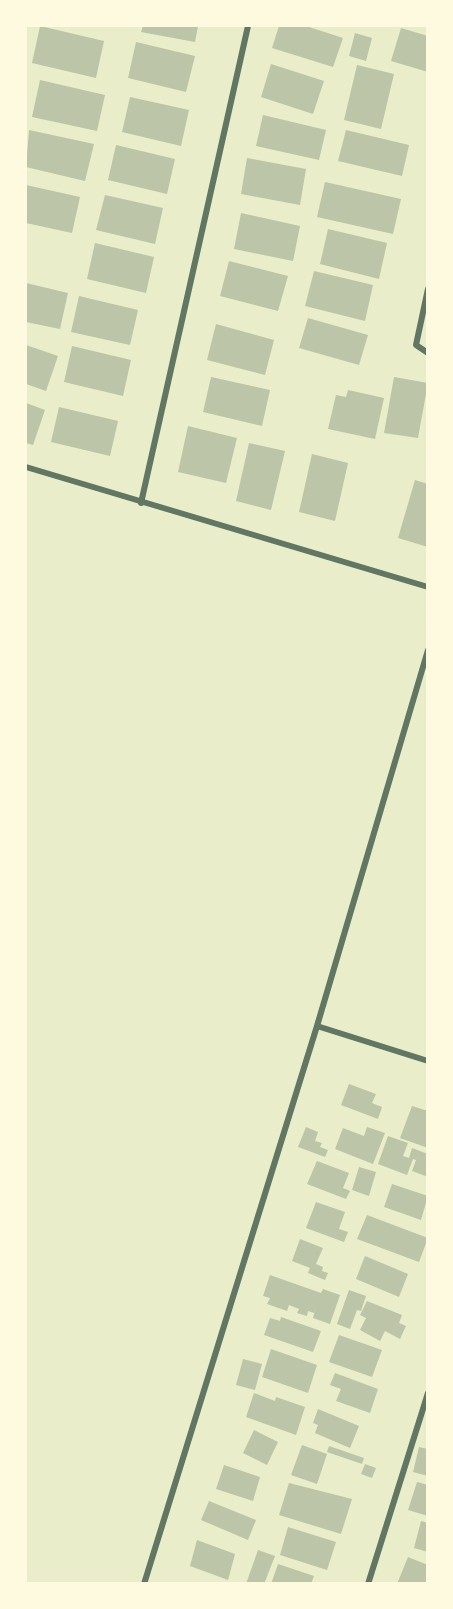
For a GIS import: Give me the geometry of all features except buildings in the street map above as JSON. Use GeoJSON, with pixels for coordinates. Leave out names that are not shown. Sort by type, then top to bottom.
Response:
{"type":"FeatureCollection","features":[{"type":"Feature","properties":{"kind":"street"},"geometry":{"type":"LineString","coordinates":[[141,503],[248,26]]}},
{"type":"Feature","properties":{"kind":"street"},"geometry":{"type":"LineString","coordinates":[[428,289],[416,345],[428,353]]}},
{"type":"Feature","properties":{"kind":"street"},"geometry":{"type":"LineString","coordinates":[[26,467],[428,587]]}},
{"type":"Feature","properties":{"kind":"street"},"geometry":{"type":"LineString","coordinates":[[144,1584],[317,1026],[428,650]]}},
{"type":"Feature","properties":{"kind":"street"},"geometry":{"type":"LineString","coordinates":[[317,1026],[428,1061]]}},
{"type":"Feature","properties":{"kind":"street"},"geometry":{"type":"LineString","coordinates":[[369,1584],[428,1393]]}}]}
